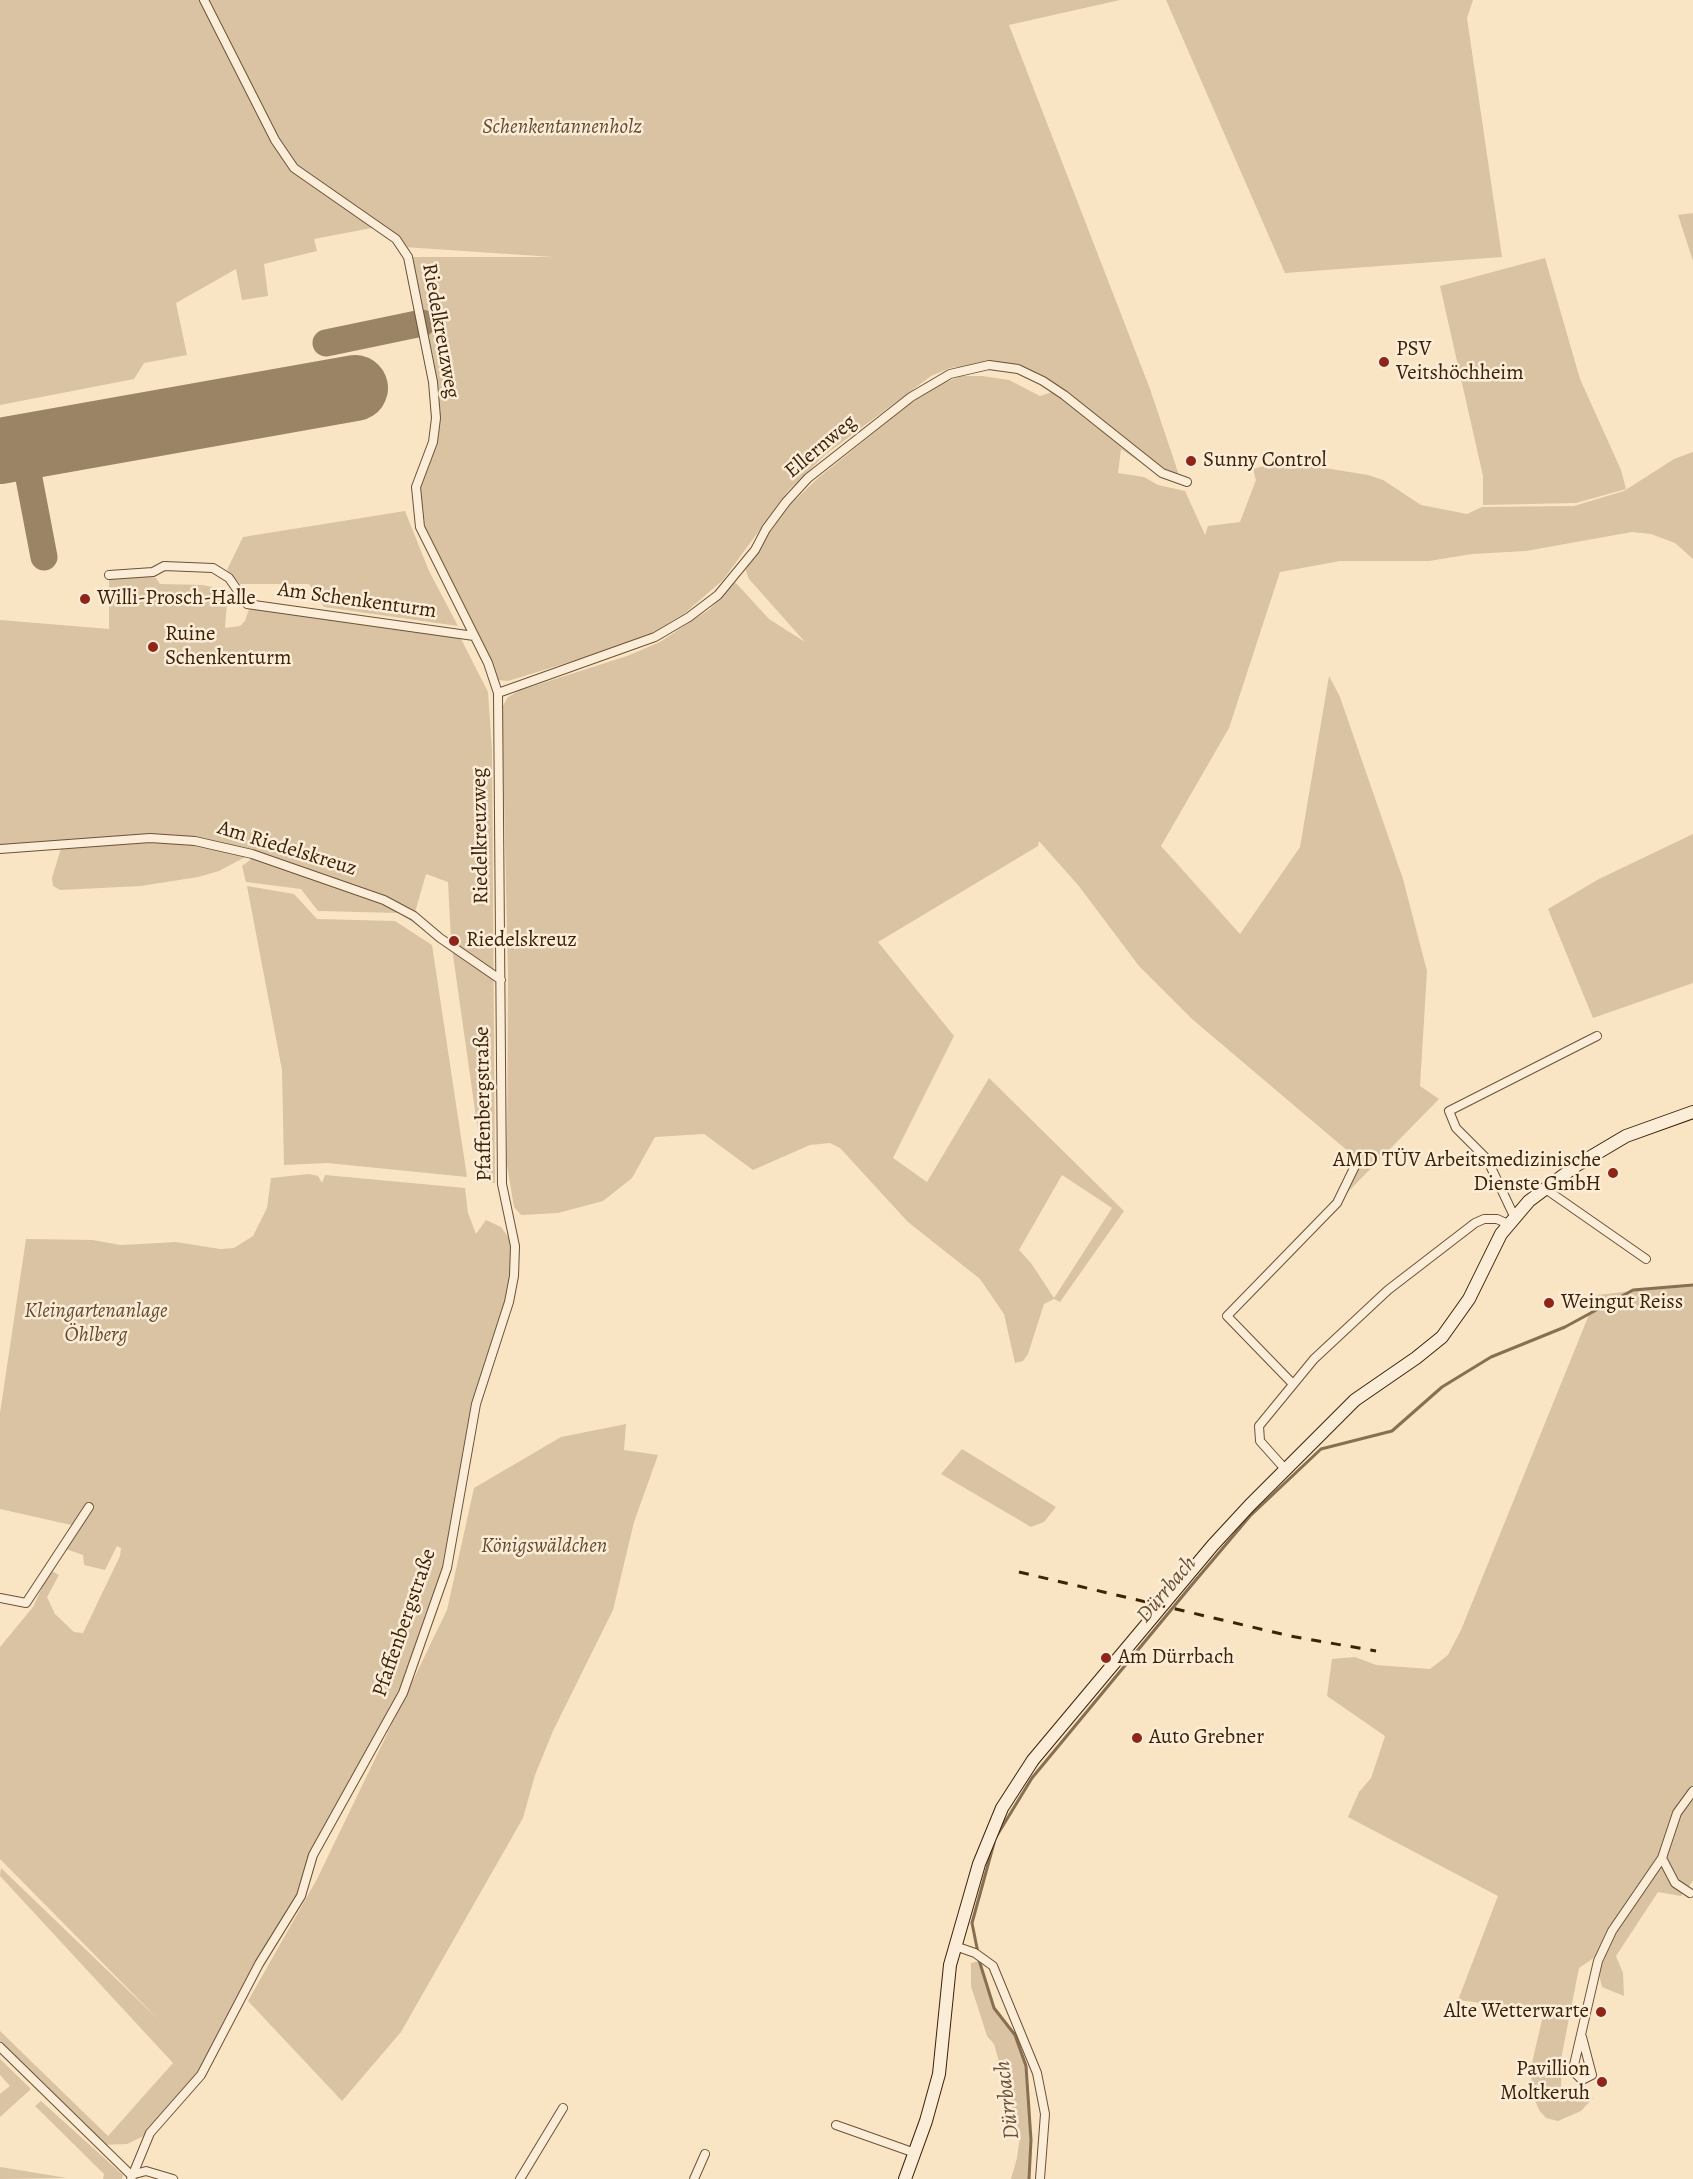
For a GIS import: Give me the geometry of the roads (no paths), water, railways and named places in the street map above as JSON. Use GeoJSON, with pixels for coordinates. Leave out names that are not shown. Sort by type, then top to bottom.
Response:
{"type":"FeatureCollection","features":[{"type":"Feature","properties":{"kind":"street","name":"Riedelkreuzweg"},"geometry":{"type":"LineString","coordinates":[[204,0],[230,56],[275,140],[294,168],[396,239],[408,257],[433,382],[436,418],[433,442],[416,487],[420,526],[488,663],[498,693],[501,980]]}},
{"type":"Feature","properties":{"kind":"street","name":"Ellernweg"},"geometry":{"type":"LineString","coordinates":[[498,693],[655,637],[688,617],[718,595],[755,550],[766,529],[786,502],[808,478],[911,397],[930,384],[960,371],[989,366],[1018,369],[1043,381],[1162,473],[1187,482]]}},
{"type":"Feature","properties":{"kind":"street","name":"Am Schenkenturm"},"geometry":{"type":"LineString","coordinates":[[109,575],[153,572],[164,566],[213,568],[229,578],[248,604],[474,636]]}},
{"type":"Feature","properties":{"kind":"street","name":"Am Riedelskreuz"},"geometry":{"type":"LineString","coordinates":[[0,849],[150,838],[195,841],[252,854],[384,900],[414,916],[440,938],[501,980]]}},
{"type":"Feature","properties":{"kind":"street","name":"Pfaffenbergstraße"},"geometry":{"type":"LineString","coordinates":[[131,2177],[150,2133],[201,2075],[259,1965],[301,1896],[312,1855],[403,1693],[447,1568],[476,1404],[509,1302],[514,1276],[515,1246],[502,1184],[501,980]]}},
{"type":"Feature","properties":{"kind":"street"},"geometry":{"type":"LineString","coordinates":[[1511,1220],[1487,1159],[1456,1128],[1449,1111],[1597,1036]]}},
{"type":"Feature","properties":{"kind":"street"},"geometry":{"type":"LineString","coordinates":[[905,2179],[939,2074],[945,1995],[955,1946],[979,1864],[991,1832],[1014,1787],[1033,1760],[1213,1545],[1286,1469],[1355,1400],[1416,1358],[1442,1336],[1469,1299],[1511,1220],[1544,1188],[1626,1136],[1693,1112]]}},
{"type":"Feature","properties":{"kind":"street"},"geometry":{"type":"LineString","coordinates":[[1292,1383],[1227,1316],[1337,1203],[1356,1164]]}},
{"type":"Feature","properties":{"kind":"street"},"geometry":{"type":"LineString","coordinates":[[1544,1188],[1647,1258]]}},
{"type":"Feature","properties":{"kind":"street"},"geometry":{"type":"LineString","coordinates":[[1286,1469],[1260,1442],[1258,1432],[1264,1420],[1292,1383],[1388,1290],[1475,1223],[1484,1219],[1511,1220]]}},
{"type":"Feature","properties":{"kind":"street"},"geometry":{"type":"LineString","coordinates":[[0,1598],[26,1603],[90,1506]]}},
{"type":"Feature","properties":{"kind":"street"},"geometry":{"type":"LineString","coordinates":[[1582,2037],[1587,2001],[1598,1961],[1612,1931],[1662,1858],[1677,1813],[1693,1791]]}},
{"type":"Feature","properties":{"kind":"street"},"geometry":{"type":"LineString","coordinates":[[1662,1858],[1675,1883],[1690,1893]]}},
{"type":"Feature","properties":{"kind":"street"},"geometry":{"type":"LineString","coordinates":[[955,1946],[985,1958],[993,1966],[1042,2092],[1044,2139],[1040,2179]]}},
{"type":"Feature","properties":{"kind":"street"},"geometry":{"type":"LineString","coordinates":[[0,2048],[131,2177],[146,2171],[173,2179]]}},
{"type":"Feature","properties":{"kind":"street"},"geometry":{"type":"LineString","coordinates":[[520,2179],[563,2108]]}},
{"type":"Feature","properties":{"kind":"street"},"geometry":{"type":"LineString","coordinates":[[836,2125],[915,2153]]}},
{"type":"Feature","properties":{"kind":"street"},"geometry":{"type":"LineString","coordinates":[[694,2179],[705,2154]]}},
{"type":"Feature","properties":{"kind":"waterway","name":"Dürrbach"},"geometry":{"type":"LineString","coordinates":[[996,1837],[1032,1778],[1190,1587],[1250,1516],[1321,1449],[1392,1431],[1442,1387],[1491,1357],[1565,1327],[1633,1290],[1693,1285]]}},
{"type":"Feature","properties":{"kind":"waterway","name":"Dürrbach"},"geometry":{"type":"LineString","coordinates":[[978,1953],[972,1923],[994,1843]]}},
{"type":"Feature","properties":{"kind":"waterway","name":"Dürrbach"},"geometry":{"type":"LineString","coordinates":[[979,1960],[994,2008],[1015,2035],[1026,2066],[1031,2140],[1029,2179]]}},
{"type":"Feature","properties":{"kind":"railway"},"geometry":{"type":"LineString","coordinates":[[1019,1572],[1290,1636],[1376,1651]]}},
{"type":"Feature","properties":{"kind":"place","name":"PSV Veitshöchheim"},"geometry":{"type":"Point","coordinates":[1384,362]}},
{"type":"Feature","properties":{"kind":"place","name":"Sunny Control"},"geometry":{"type":"Point","coordinates":[1191,461]}},
{"type":"Feature","properties":{"kind":"place","name":"Willi-Prosch-Halle"},"geometry":{"type":"Point","coordinates":[85,599]}},
{"type":"Feature","properties":{"kind":"place","name":"Ruine Schenkenturm"},"geometry":{"type":"Point","coordinates":[153,647]}},
{"type":"Feature","properties":{"kind":"place","name":"Riedelskreuz"},"geometry":{"type":"Point","coordinates":[454,941]}},
{"type":"Feature","properties":{"kind":"place","name":"AMD TÜV Arbeitsmedizinische Dienste GmbH"},"geometry":{"type":"Point","coordinates":[1613,1173]}},
{"type":"Feature","properties":{"kind":"place","name":"Weingut Reiss"},"geometry":{"type":"Point","coordinates":[1549,1303]}},
{"type":"Feature","properties":{"kind":"place","name":"Am Dürrbach"},"geometry":{"type":"Point","coordinates":[1106,1658]}},
{"type":"Feature","properties":{"kind":"place","name":"Auto Grebner"},"geometry":{"type":"Point","coordinates":[1137,1738]}},
{"type":"Feature","properties":{"kind":"place","name":"Alte Wetterwarte"},"geometry":{"type":"Point","coordinates":[1601,2012]}},
{"type":"Feature","properties":{"kind":"place","name":"Pavillion Moltkeruh"},"geometry":{"type":"Point","coordinates":[1602,2082]}},
{"type":"Feature","properties":{"kind":"park label","name":"Schenkentannenholz"},"geometry":{"type":"Point","coordinates":[562,128]}},
{"type":"Feature","properties":{"kind":"park label","name":"Kleingartenanlage Öhlberg"},"geometry":{"type":"Point","coordinates":[96,1324]}},
{"type":"Feature","properties":{"kind":"park label","name":"Königswäldchen"},"geometry":{"type":"Point","coordinates":[544,1547]}}]}
